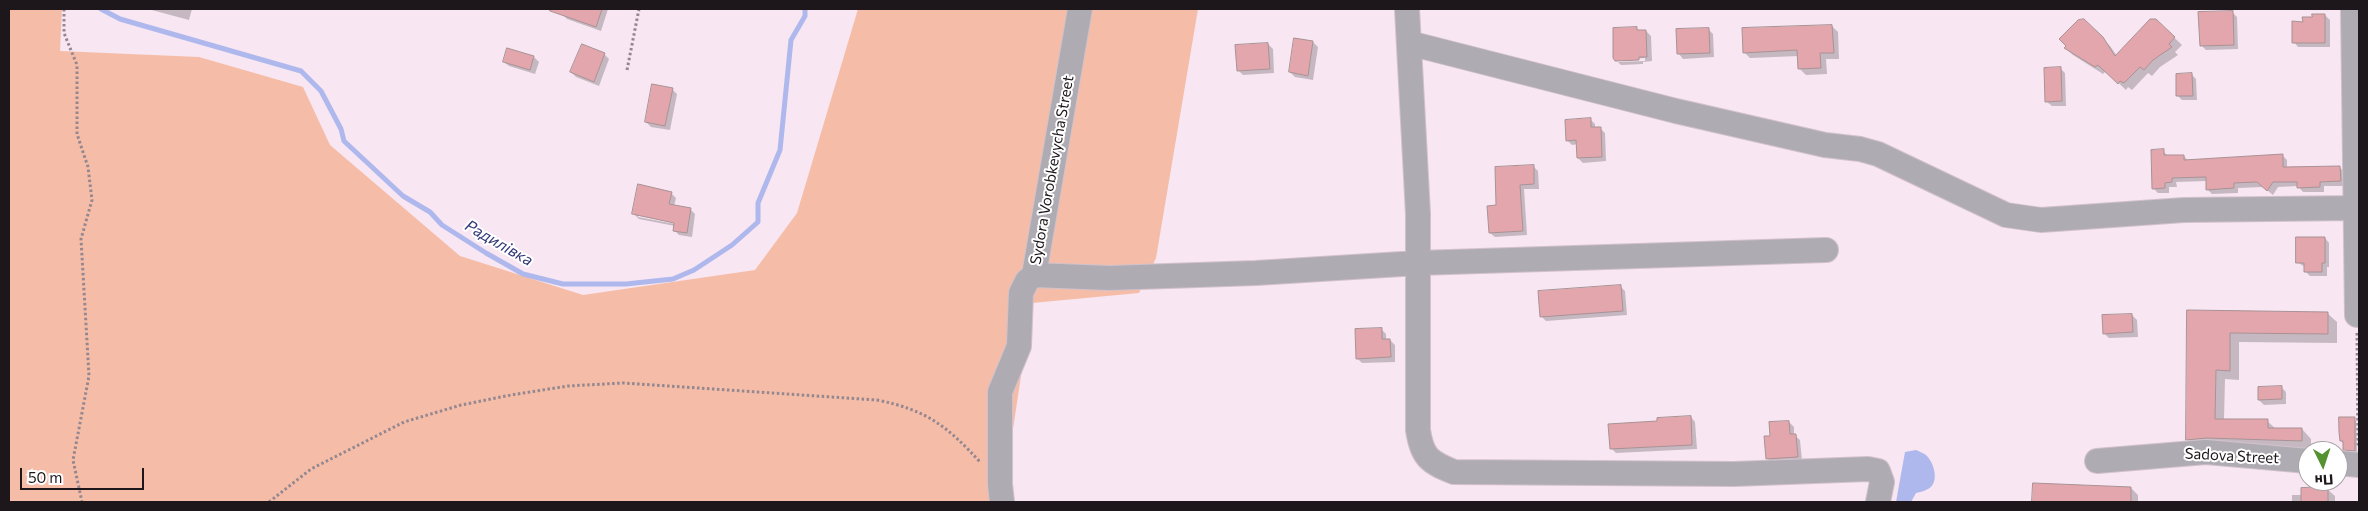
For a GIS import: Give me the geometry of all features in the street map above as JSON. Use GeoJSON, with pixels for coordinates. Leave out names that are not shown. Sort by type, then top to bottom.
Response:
{"type":"FeatureCollection","features":[{"type":"Feature","properties":{"kind":"street","name":"Sydora Vorobkevycha Street"},"geometry":{"type":"LineString","coordinates":[[1001,493],[1000,392],[1019,346],[1020,292],[1027,281],[1034,275],[1080,9]]}},
{"type":"Feature","properties":{"kind":"street"},"geometry":{"type":"LineString","coordinates":[[1407,9],[1418,214],[1418,430],[1421,449],[1433,464],[1454,472],[1734,474],[1868,469],[1878,471],[1882,482],[1878,502]]}},
{"type":"Feature","properties":{"kind":"street"},"geometry":{"type":"LineString","coordinates":[[2353,9],[2357,315]]}},
{"type":"Feature","properties":{"kind":"street"},"geometry":{"type":"LineString","coordinates":[[1409,43],[1676,111],[1825,145],[1860,149],[1878,154],[2006,215],[2041,220],[2184,210],[2356,208]]}},
{"type":"Feature","properties":{"kind":"street"},"geometry":{"type":"LineString","coordinates":[[1034,275],[1109,278],[1246,273],[1418,263],[1826,250]]}},
{"type":"Feature","properties":{"kind":"street","name":"Sadova Street"},"geometry":{"type":"LineString","coordinates":[[2097,461],[2206,452],[2298,460]]}},
{"type":"Feature","properties":{"kind":"path"},"geometry":{"type":"LineString","coordinates":[[64,9],[64,33],[77,65],[77,134],[88,167],[92,200],[81,240],[89,376],[73,460],[82,502]]}},
{"type":"Feature","properties":{"kind":"path"},"geometry":{"type":"LineString","coordinates":[[627,70],[639,9]]}},
{"type":"Feature","properties":{"kind":"path"},"geometry":{"type":"LineString","coordinates":[[2357,315],[2359,465]]}},
{"type":"Feature","properties":{"kind":"path"},"geometry":{"type":"LineString","coordinates":[[269,502],[311,469],[404,422],[461,405],[511,395],[568,386],[622,383],[876,400],[905,406],[930,418],[954,433],[1001,493]]}},
{"type":"Feature","properties":{"kind":"shaded area"},"geometry":{"type":"Polygon","coordinates":[[[9,9],[62,9],[60,51],[199,57],[303,87],[330,145],[460,256],[583,295],[755,270],[797,213],[858,9],[1198,9],[1156,258],[1139,293],[1032,303],[1002,502],[9,502],[9,9]]]}},
{"type":"Feature","properties":{"kind":"water"},"geometry":{"type":"Polygon","coordinates":[[[1916,450],[1925,454],[1930,459],[1935,473],[1934,482],[1928,489],[1916,493],[1911,502],[1896,502],[1905,452],[1916,450]]]}},
{"type":"Feature","properties":{"kind":"building"},"geometry":{"type":"Polygon","coordinates":[[[550,9],[602,9],[596,27],[550,11],[550,9]]]}},
{"type":"Feature","properties":{"kind":"building"},"geometry":{"type":"Polygon","coordinates":[[[2233,11],[2234,45],[2200,46],[2198,12],[2233,11]]]}},
{"type":"Feature","properties":{"kind":"building"},"geometry":{"type":"Polygon","coordinates":[[[2312,14],[2325,14],[2325,43],[2292,43],[2292,21],[2303,22],[2302,17],[2312,17],[2312,14]]]}},
{"type":"Feature","properties":{"kind":"building"},"geometry":{"type":"Polygon","coordinates":[[[2084,19],[2103,37],[2115,56],[2150,19],[2156,19],[2175,37],[2169,44],[2172,47],[2153,60],[2144,70],[2140,67],[2124,83],[2120,81],[2118,84],[2098,65],[2095,67],[2064,48],[2066,46],[2059,39],[2078,20],[2084,19]]]}},
{"type":"Feature","properties":{"kind":"building"},"geometry":{"type":"Polygon","coordinates":[[[1832,25],[1834,53],[1820,53],[1821,68],[1798,69],[1797,50],[1743,53],[1742,28],[1832,25]]]}},
{"type":"Feature","properties":{"kind":"building"},"geometry":{"type":"Polygon","coordinates":[[[1637,27],[1637,30],[1646,30],[1647,57],[1639,57],[1639,60],[1615,61],[1613,58],[1613,28],[1637,27]]]}},
{"type":"Feature","properties":{"kind":"building"},"geometry":{"type":"Polygon","coordinates":[[[1709,28],[1710,53],[1677,54],[1676,29],[1709,28]]]}},
{"type":"Feature","properties":{"kind":"building"},"geometry":{"type":"Polygon","coordinates":[[[1294,38],[1313,41],[1308,76],[1289,72],[1294,38]]]}},
{"type":"Feature","properties":{"kind":"building"},"geometry":{"type":"Polygon","coordinates":[[[1268,43],[1270,69],[1237,71],[1235,45],[1268,43]]]}},
{"type":"Feature","properties":{"kind":"building"},"geometry":{"type":"Polygon","coordinates":[[[582,44],[605,53],[594,82],[570,72],[582,44]]]}},
{"type":"Feature","properties":{"kind":"building"},"geometry":{"type":"Polygon","coordinates":[[[507,48],[534,56],[530,70],[503,62],[507,48]]]}},
{"type":"Feature","properties":{"kind":"building"},"geometry":{"type":"Polygon","coordinates":[[[2061,67],[2062,101],[2045,102],[2044,68],[2061,67]]]}},
{"type":"Feature","properties":{"kind":"building"},"geometry":{"type":"Polygon","coordinates":[[[2192,73],[2193,96],[2176,96],[2176,74],[2192,73]]]}},
{"type":"Feature","properties":{"kind":"building"},"geometry":{"type":"Polygon","coordinates":[[[652,84],[673,88],[665,126],[645,122],[652,84]]]}},
{"type":"Feature","properties":{"kind":"building"},"geometry":{"type":"Polygon","coordinates":[[[1591,118],[1591,127],[1601,127],[1602,157],[1577,158],[1576,140],[1566,141],[1565,120],[1591,118]]]}},
{"type":"Feature","properties":{"kind":"building"},"geometry":{"type":"Polygon","coordinates":[[[2164,149],[2164,155],[2184,155],[2184,160],[2283,154],[2283,167],[2340,166],[2341,181],[2320,182],[2320,187],[2297,188],[2297,182],[2273,182],[2267,191],[2257,182],[2234,183],[2234,188],[2206,190],[2206,177],[2172,178],[2172,182],[2165,183],[2165,188],[2152,189],[2151,150],[2164,149]]]}},
{"type":"Feature","properties":{"kind":"building"},"geometry":{"type":"Polygon","coordinates":[[[1534,165],[1534,184],[1520,185],[1523,231],[1489,233],[1487,206],[1496,205],[1495,167],[1534,165]]]}},
{"type":"Feature","properties":{"kind":"building"},"geometry":{"type":"Polygon","coordinates":[[[638,184],[672,192],[669,204],[691,208],[687,233],[673,231],[674,223],[632,214],[638,184]]]}},
{"type":"Feature","properties":{"kind":"building"},"geometry":{"type":"Polygon","coordinates":[[[2296,237],[2325,237],[2325,263],[2322,263],[2322,272],[2304,272],[2304,263],[2296,263],[2296,237]]]}},
{"type":"Feature","properties":{"kind":"building"},"geometry":{"type":"Polygon","coordinates":[[[1621,285],[1623,311],[1540,317],[1538,291],[1621,285]]]}},
{"type":"Feature","properties":{"kind":"building"},"geometry":{"type":"Polygon","coordinates":[[[2187,310],[2328,312],[2328,334],[2230,333],[2230,371],[2216,370],[2215,419],[2268,419],[2268,428],[2302,428],[2302,441],[2207,438],[2186,440],[2187,310]]]}},
{"type":"Feature","properties":{"kind":"building"},"geometry":{"type":"Polygon","coordinates":[[[2132,314],[2133,332],[2103,334],[2102,315],[2132,314]]]}},
{"type":"Feature","properties":{"kind":"building"},"geometry":{"type":"Polygon","coordinates":[[[1382,328],[1382,339],[1390,339],[1391,357],[1356,359],[1355,329],[1382,328]]]}},
{"type":"Feature","properties":{"kind":"building"},"geometry":{"type":"Polygon","coordinates":[[[2282,386],[2282,399],[2258,400],[2258,387],[2282,386]]]}},
{"type":"Feature","properties":{"kind":"building"},"geometry":{"type":"Polygon","coordinates":[[[1691,416],[1692,445],[1610,449],[1608,424],[1657,421],[1657,418],[1691,416]]]}},
{"type":"Feature","properties":{"kind":"building"},"geometry":{"type":"Polygon","coordinates":[[[2339,417],[2355,417],[2355,451],[2348,450],[2348,441],[2340,441],[2339,417]]]}},
{"type":"Feature","properties":{"kind":"building"},"geometry":{"type":"Polygon","coordinates":[[[1789,421],[1790,434],[1796,434],[1798,457],[1766,459],[1764,436],[1770,436],[1769,422],[1789,421]]]}},
{"type":"Feature","properties":{"kind":"building"},"geometry":{"type":"Polygon","coordinates":[[[2033,483],[2131,487],[2131,502],[2032,502],[2033,483]]]}},
{"type":"Feature","properties":{"kind":"building"},"geometry":{"type":"Polygon","coordinates":[[[2301,491],[2328,491],[2328,502],[2301,502],[2301,491]]]}},
{"type":"Feature","properties":{"kind":"waterway","name":"Радилівка"},"geometry":{"type":"LineString","coordinates":[[101,9],[120,19],[301,71],[321,91],[341,129],[344,141],[403,196],[430,212],[442,225],[523,274],[563,284],[626,284],[673,279],[694,270],[732,245],[758,222],[758,203],[780,150],[791,40],[805,16],[805,9]]}}]}
